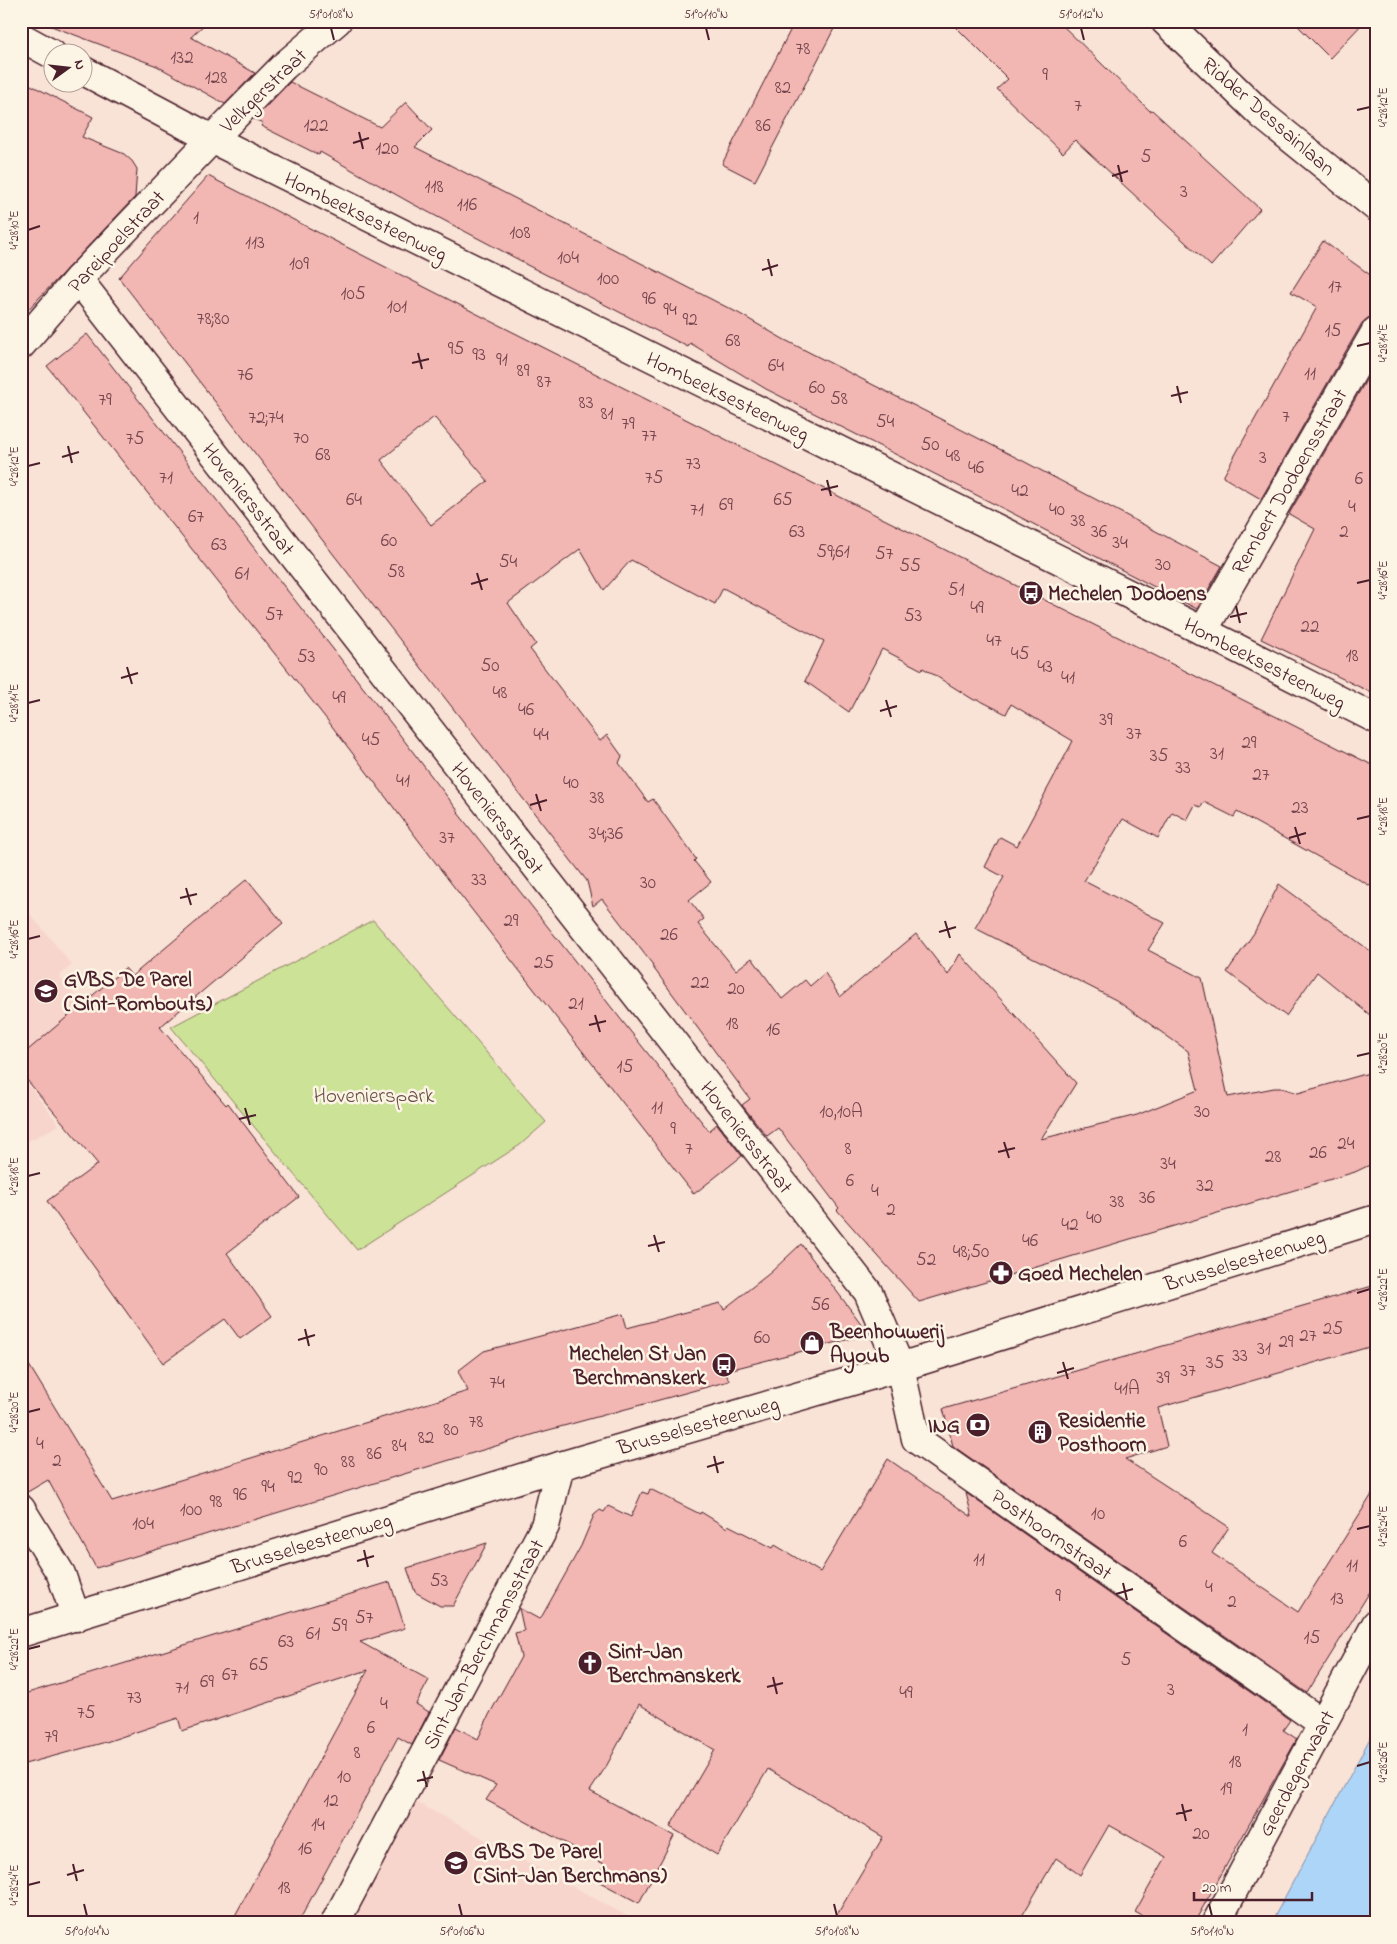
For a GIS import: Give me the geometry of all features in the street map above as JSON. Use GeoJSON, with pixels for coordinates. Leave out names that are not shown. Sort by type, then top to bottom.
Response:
{"type":"FeatureCollection","features":[{"type":"Feature","properties":{"kind":"street","name":"Velkgerstraat"},"geometry":{"type":"LineString","coordinates":[[212,139],[284,66],[337,21]]}},
{"type":"Feature","properties":{"kind":"street","name":"Ridder Dessainlaan"},"geometry":{"type":"LineString","coordinates":[[1165,21],[1262,115],[1376,208]]}},
{"type":"Feature","properties":{"kind":"street"},"geometry":{"type":"LineString","coordinates":[[21,37],[42,49]]}},
{"type":"Feature","properties":{"kind":"street","name":"Hombeeksesteenweg"},"geometry":{"type":"LineString","coordinates":[[92,75],[212,139],[1203,631],[1376,719]]}},
{"type":"Feature","properties":{"kind":"street","name":"Pareipoelstraat"},"geometry":{"type":"LineString","coordinates":[[21,345],[78,280],[212,139]]}},
{"type":"Feature","properties":{"kind":"street","name":"Hoveniersstraat"},"geometry":{"type":"LineString","coordinates":[[78,280],[868,1292],[900,1367]]}},
{"type":"Feature","properties":{"kind":"street","name":"Rembert Dodoensstraat"},"geometry":{"type":"LineString","coordinates":[[1203,631],[1376,332]]}},
{"type":"Feature","properties":{"kind":"street","name":"Brusselsesteenweg"},"geometry":{"type":"LineString","coordinates":[[21,1633],[560,1466],[900,1367],[1376,1219]]}},
{"type":"Feature","properties":{"kind":"street","name":"Posthoornstraat"},"geometry":{"type":"LineString","coordinates":[[900,1367],[916,1439],[1322,1723]]}},
{"type":"Feature","properties":{"kind":"street","name":"Sint-Jan-Berchmansstraat"},"geometry":{"type":"LineString","coordinates":[[335,1923],[545,1526],[560,1466]]}},
{"type":"Feature","properties":{"kind":"street"},"geometry":{"type":"LineString","coordinates":[[21,1508],[62,1574],[76,1617]]}},
{"type":"Feature","properties":{"kind":"street","name":"Geerdegemvaart"},"geometry":{"type":"LineString","coordinates":[[1216,1923],[1376,1624]]}},
{"type":"Feature","properties":{"kind":"shaded area","name":"GVBS De Parel (Sint-Rombouts)"},"geometry":{"type":"Polygon","coordinates":[[[21,903],[72,965],[59,976],[82,1005],[21,1056],[21,903]]]}},
{"type":"Feature","properties":{"kind":"shaded area"},"geometry":{"type":"Polygon","coordinates":[[[21,1075],[59,1125],[21,1145],[21,1075]]]}},
{"type":"Feature","properties":{"kind":"shaded area","name":"GVBS De Parel (Sint-Jan Berchmans)"},"geometry":{"type":"Polygon","coordinates":[[[416,1802],[640,1923],[352,1923],[416,1802]]]}},
{"type":"Feature","properties":{"kind":"green space","name":"Hovenierspark"},"geometry":{"type":"Polygon","coordinates":[[[373,920],[546,1122],[520,1145],[357,1250],[171,1027],[373,920]]]}},
{"type":"Feature","properties":{"kind":"water"},"geometry":{"type":"Polygon","coordinates":[[[1376,1727],[1376,1923],[1271,1923],[1376,1727]]]}},
{"type":"Feature","properties":{"kind":"building"},"geometry":{"type":"Polygon","coordinates":[[[47,21],[208,21],[191,37],[255,73],[225,104],[157,66],[46,24],[47,21]]]}},
{"type":"Feature","properties":{"kind":"building"},"geometry":{"type":"Polygon","coordinates":[[[795,21],[838,21],[755,181],[722,164],[795,21]]]}},
{"type":"Feature","properties":{"kind":"building"},"geometry":{"type":"Polygon","coordinates":[[[950,21],[1058,21],[1150,111],[1152,110],[1260,209],[1211,266],[1075,140],[1063,153],[997,89],[1008,79],[950,21]]]}},
{"type":"Feature","properties":{"kind":"building"},"geometry":{"type":"Polygon","coordinates":[[[1293,21],[1365,21],[1330,58],[1293,21]]]}},
{"type":"Feature","properties":{"kind":"building"},"geometry":{"type":"Polygon","coordinates":[[[21,80],[93,117],[82,137],[124,154],[137,169],[135,197],[21,317],[21,80]]]}},
{"type":"Feature","properties":{"kind":"building"},"geometry":{"type":"Polygon","coordinates":[[[290,82],[380,127],[406,102],[432,130],[415,147],[740,314],[783,339],[1025,462],[1222,566],[1197,609],[766,389],[690,343],[688,347],[525,264],[320,152],[319,155],[261,126],[263,123],[254,119],[290,82]]]}},
{"type":"Feature","properties":{"kind":"building"},"geometry":{"type":"Polygon","coordinates":[[[208,176],[485,318],[1376,767],[1376,889],[1237,812],[1234,817],[1204,802],[1201,807],[1195,805],[1187,820],[1172,812],[1158,838],[1123,819],[1084,881],[1165,923],[1148,950],[1202,978],[1228,1097],[1274,1088],[1282,1088],[1298,1093],[1376,1071],[1376,1162],[1355,1172],[919,1302],[837,1210],[839,1208],[778,1128],[767,1136],[742,1105],[750,1099],[653,965],[602,899],[593,906],[587,881],[119,278],[208,176]],[[434,417],[381,460],[431,525],[488,481],[434,417]],[[580,549],[508,603],[536,644],[530,649],[600,741],[607,735],[622,756],[619,763],[648,802],[653,799],[696,859],[694,861],[711,882],[689,900],[704,919],[698,924],[736,970],[752,958],[782,999],[805,980],[810,986],[825,973],[840,997],[916,934],[948,975],[960,954],[1076,1083],[1041,1139],[1137,1115],[1198,1090],[1188,1051],[1116,1000],[975,928],[1004,877],[985,867],[1000,837],[1017,846],[1073,741],[1011,704],[1006,714],[979,700],[974,700],[923,668],[922,670],[882,649],[849,712],[805,681],[824,641],[723,588],[715,604],[631,560],[604,590],[580,549]]]}},
{"type":"Feature","properties":{"kind":"building"},"geometry":{"type":"Polygon","coordinates":[[[1323,241],[1376,279],[1376,315],[1362,323],[1261,499],[1223,477],[1317,307],[1291,292],[1323,241]]]}},
{"type":"Feature","properties":{"kind":"building"},"geometry":{"type":"Polygon","coordinates":[[[87,334],[390,722],[458,813],[709,1131],[717,1124],[742,1156],[694,1194],[451,883],[328,721],[47,366],[87,334]]]}},
{"type":"Feature","properties":{"kind":"building"},"geometry":{"type":"Polygon","coordinates":[[[1376,363],[1376,695],[1261,639],[1315,529],[1289,514],[1376,363]]]}},
{"type":"Feature","properties":{"kind":"building"},"geometry":{"type":"Polygon","coordinates":[[[247,879],[283,923],[160,1027],[226,1105],[228,1103],[299,1197],[227,1253],[272,1316],[240,1339],[225,1319],[163,1363],[47,1201],[98,1164],[21,1073],[21,1056],[125,968],[132,976],[247,879]]]}},
{"type":"Feature","properties":{"kind":"building"},"geometry":{"type":"Polygon","coordinates":[[[1279,884],[1376,955],[1376,1020],[1317,972],[1286,1016],[1227,972],[1254,933],[1279,884]]]}},
{"type":"Feature","properties":{"kind":"building"},"geometry":{"type":"Polygon","coordinates":[[[801,1244],[869,1334],[725,1371],[729,1381],[545,1431],[96,1568],[48,1480],[24,1494],[21,1493],[21,1352],[112,1501],[468,1391],[458,1371],[484,1351],[623,1314],[627,1328],[720,1303],[724,1309],[770,1273],[801,1244]]]}},
{"type":"Feature","properties":{"kind":"building"},"geometry":{"type":"Polygon","coordinates":[[[1376,1285],[1376,1345],[1158,1408],[1167,1446],[1125,1459],[1229,1527],[1212,1553],[1298,1612],[1376,1488],[1376,1582],[1307,1693],[953,1446],[943,1409],[1376,1285]]]}},
{"type":"Feature","properties":{"kind":"building"},"geometry":{"type":"Polygon","coordinates":[[[888,1459],[972,1517],[966,1493],[1290,1720],[1283,1730],[1297,1739],[1194,1923],[1155,1923],[1135,1912],[1166,1857],[1109,1825],[1080,1875],[1056,1858],[1018,1923],[832,1923],[883,1837],[768,1769],[717,1855],[670,1827],[715,1750],[639,1704],[607,1765],[590,1791],[674,1836],[639,1903],[596,1880],[604,1864],[486,1800],[496,1785],[439,1760],[456,1727],[478,1739],[521,1657],[515,1633],[524,1631],[519,1608],[539,1619],[542,1616],[581,1546],[594,1515],[600,1510],[604,1512],[608,1506],[631,1517],[642,1492],[648,1494],[650,1489],[700,1514],[701,1512],[727,1528],[728,1525],[773,1548],[775,1545],[820,1572],[888,1459]]]}},
{"type":"Feature","properties":{"kind":"building"},"geometry":{"type":"Polygon","coordinates":[[[487,1543],[453,1606],[440,1606],[415,1592],[407,1568],[487,1543]]]}},
{"type":"Feature","properties":{"kind":"building"},"geometry":{"type":"Polygon","coordinates":[[[390,1582],[405,1628],[360,1642],[429,1680],[416,1704],[429,1712],[412,1745],[398,1737],[298,1923],[231,1923],[368,1670],[182,1731],[178,1718],[106,1742],[21,1765],[21,1695],[390,1582]]]}},
{"type":"Feature","properties":{"kind":"place","name":"Mechelen Dodoens"},"geometry":{"type":"Point","coordinates":[1031,593]}},
{"type":"Feature","properties":{"kind":"place","name":"GVBS De Parel (Sint-Rombouts)"},"geometry":{"type":"Point","coordinates":[46,991]}},
{"type":"Feature","properties":{"kind":"place","name":"Goed Mechelen"},"geometry":{"type":"Point","coordinates":[1001,1273]}},
{"type":"Feature","properties":{"kind":"place","name":"Beenhouwerij Ayoub"},"geometry":{"type":"Point","coordinates":[812,1343]}},
{"type":"Feature","properties":{"kind":"place","name":"Mechelen St Jan Berchmanskerk"},"geometry":{"type":"Point","coordinates":[724,1365]}},
{"type":"Feature","properties":{"kind":"place","name":"ING"},"geometry":{"type":"Point","coordinates":[978,1425]}},
{"type":"Feature","properties":{"kind":"place","name":"Residentie Posthoorn"},"geometry":{"type":"Point","coordinates":[1040,1432]}},
{"type":"Feature","properties":{"kind":"place","name":"Sint-Jan Berchmanskerk"},"geometry":{"type":"Point","coordinates":[590,1663]}},
{"type":"Feature","properties":{"kind":"place","name":"GVBS De Parel (Sint-Jan Berchmans)"},"geometry":{"type":"Point","coordinates":[456,1863]}}]}
